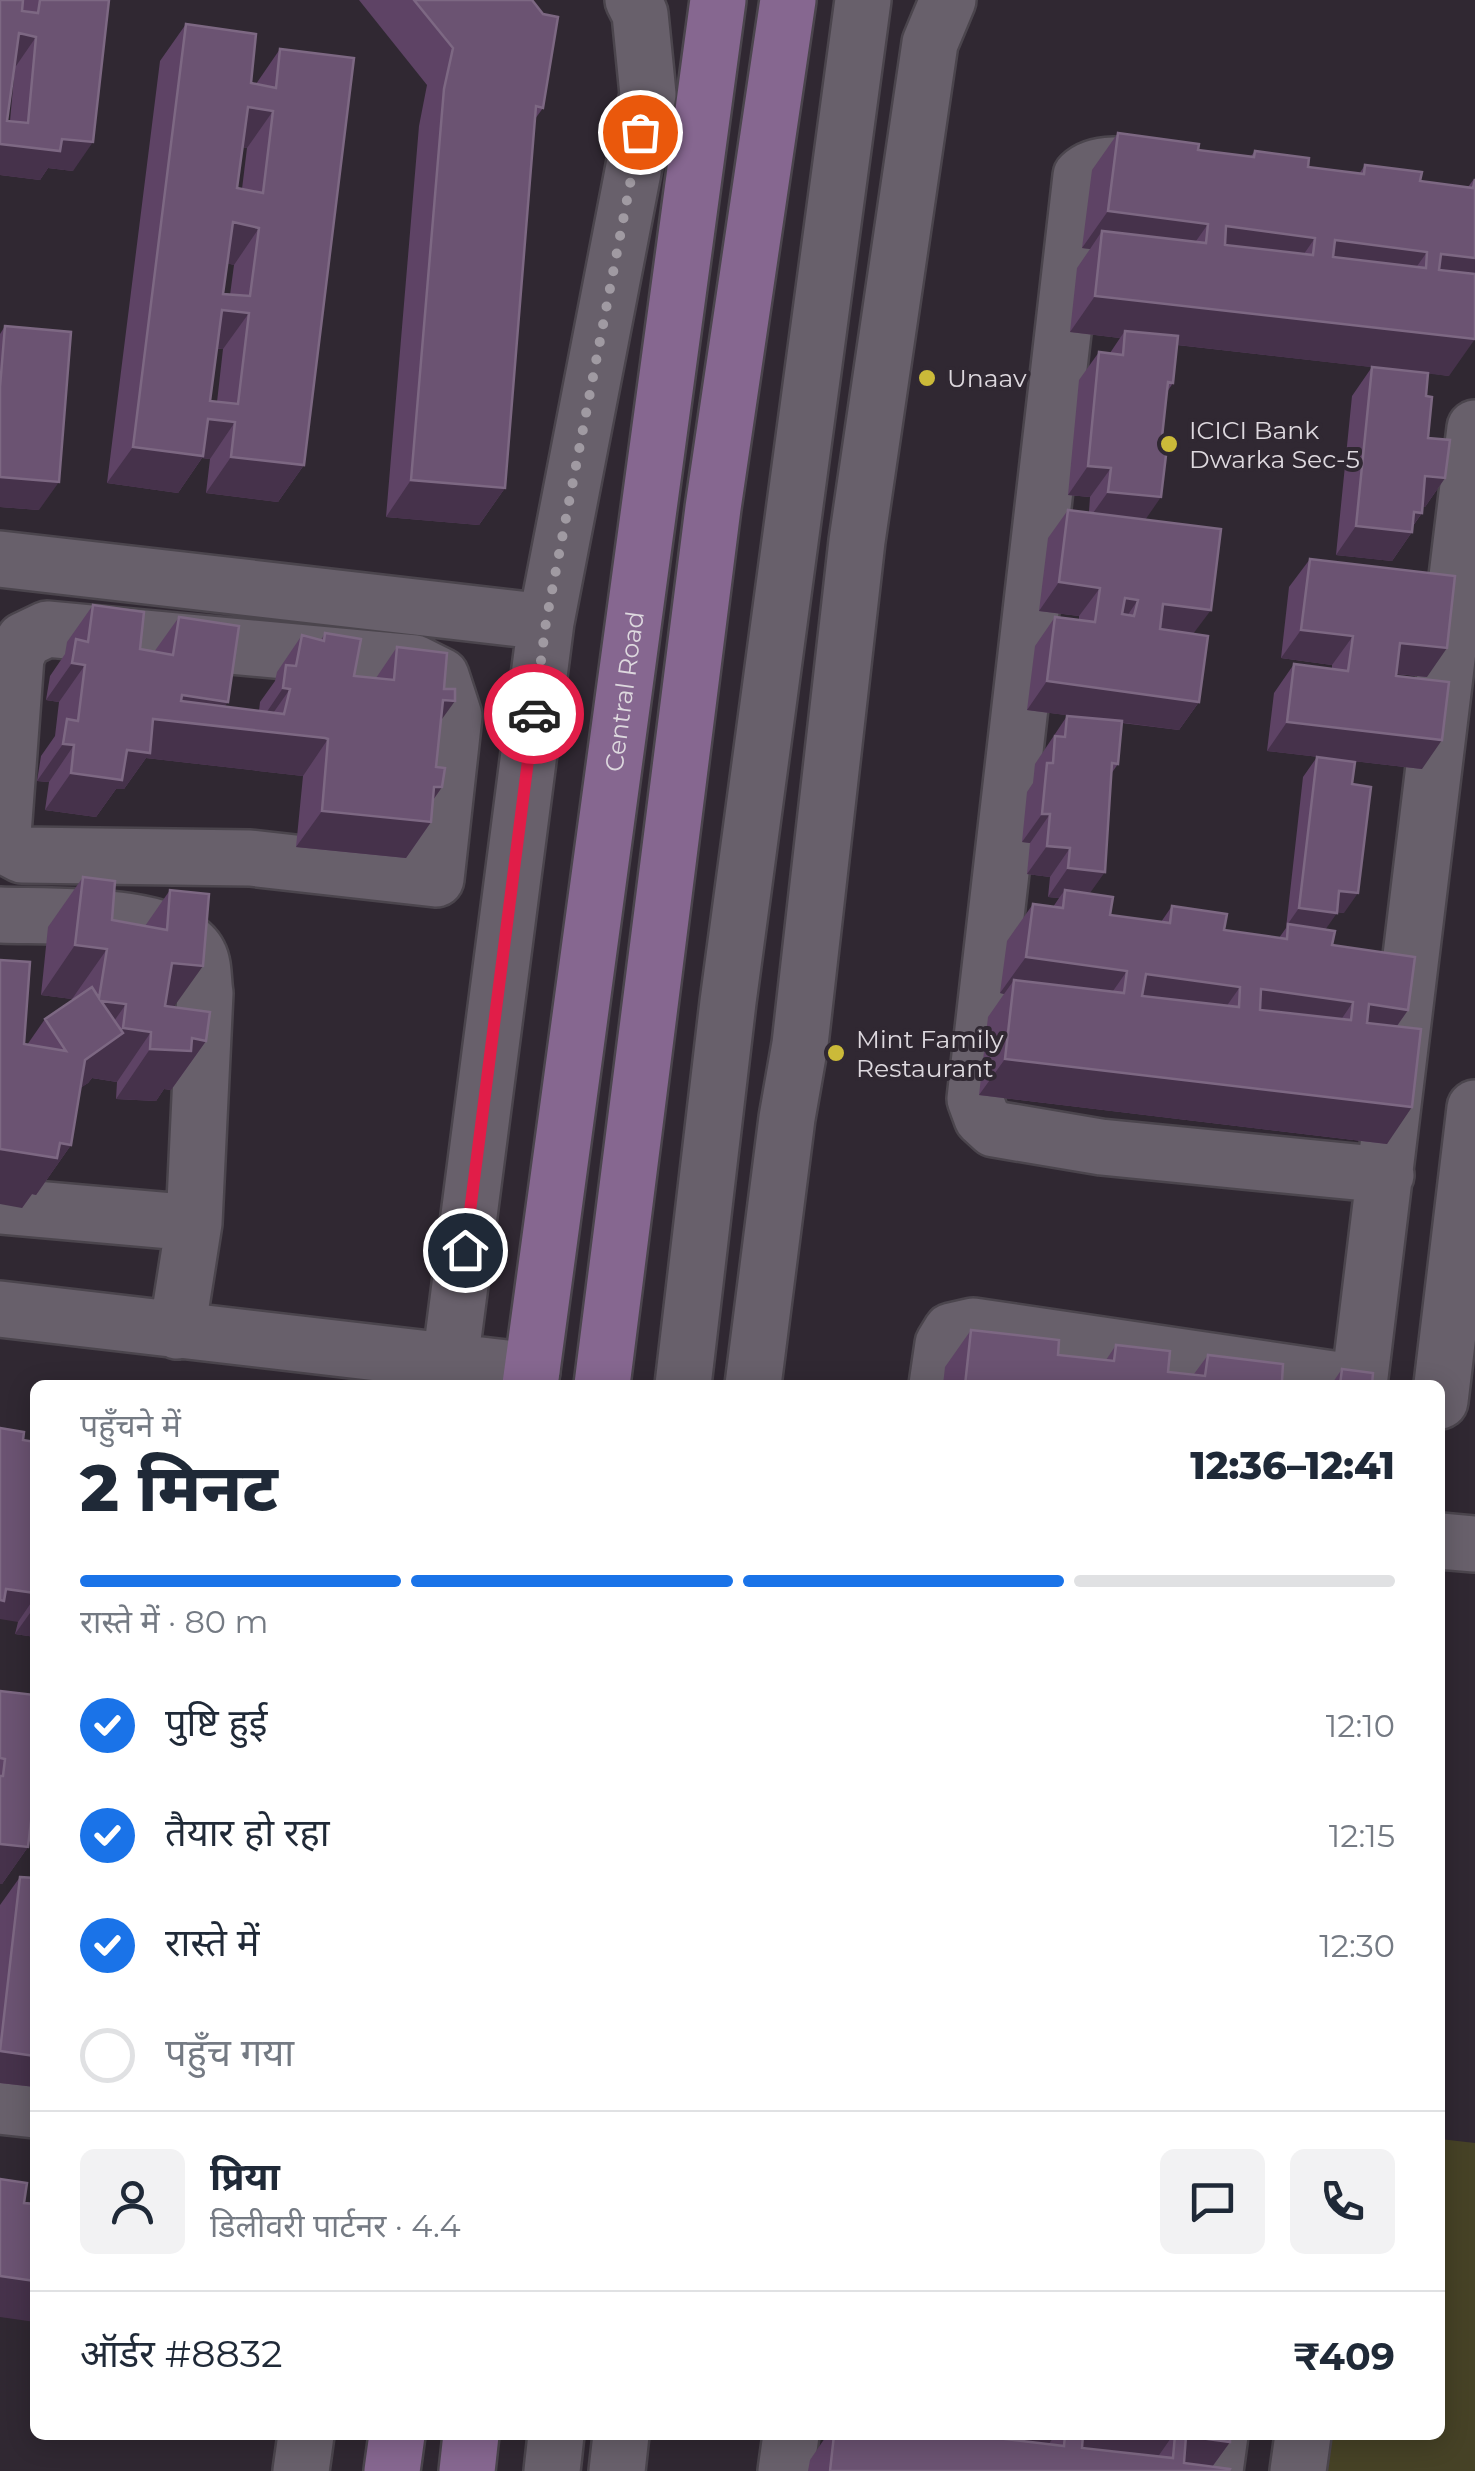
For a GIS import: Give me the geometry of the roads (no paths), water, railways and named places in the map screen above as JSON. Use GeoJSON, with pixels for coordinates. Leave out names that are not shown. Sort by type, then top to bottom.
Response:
{"type":"FeatureCollection","features":[{"type":"Feature","properties":{"kind":"main road"},"geometry":{"type":"LineString","coordinates":[[603,1380],[713,508],[788,0]]}},
{"type":"Feature","properties":{"kind":"main road","name":"Central Road"},"geometry":{"type":"LineString","coordinates":[[531,1378],[709,11]]}},
{"type":"Feature","properties":{"kind":"main road"},"geometry":{"type":"LineString","coordinates":[[392,2471],[396,2440]]}},
{"type":"Feature","properties":{"kind":"main road"},"geometry":{"type":"LineString","coordinates":[[467,2471],[470,2440]]}},
{"type":"Feature","properties":{"kind":"street"},"geometry":{"type":"LineString","coordinates":[[449,1373],[546,622],[648,94],[640,14],[634,0]]}},
{"type":"Feature","properties":{"kind":"street"},"geometry":{"type":"LineString","coordinates":[[684,1380],[733,964],[863,0]]}},
{"type":"Feature","properties":{"kind":"street"},"geometry":{"type":"LineString","coordinates":[[754,1380],[800,1044],[858,541],[930,43],[948,0]]}},
{"type":"Feature","properties":{"kind":"street"},"geometry":{"type":"LineString","coordinates":[[1223,178],[1106,165],[1090,168],[1081,176],[975,1099],[982,1118],[994,1129],[1102,1147],[1386,1175]]}},
{"type":"Feature","properties":{"kind":"street"},"geometry":{"type":"LineString","coordinates":[[1360,1380],[1475,428]]}},
{"type":"Feature","properties":{"kind":"street"},"geometry":{"type":"LineString","coordinates":[[0,559],[546,622]]}},
{"type":"Feature","properties":{"kind":"street"},"geometry":{"type":"LineString","coordinates":[[436,879],[454,716],[441,676],[414,663],[47,629],[24,640],[16,657],[2,834],[7,847],[22,856],[250,858],[436,879],[514,887]]}},
{"type":"Feature","properties":{"kind":"street"},"geometry":{"type":"LineString","coordinates":[[0,916],[121,920],[181,935],[200,955],[204,993],[194,1223],[176,1331]]}},
{"type":"Feature","properties":{"kind":"street"},"geometry":{"type":"LineString","coordinates":[[1443,1380],[1473,1142]]}},
{"type":"Feature","properties":{"kind":"street"},"geometry":{"type":"LineString","coordinates":[[704,1202],[776,1210]]}},
{"type":"Feature","properties":{"kind":"street"},"geometry":{"type":"LineString","coordinates":[[0,1206],[194,1223]]}},
{"type":"Feature","properties":{"kind":"street"},"geometry":{"type":"LineString","coordinates":[[0,1309],[176,1331],[449,1373],[531,1378]]}},
{"type":"Feature","properties":{"kind":"street"},"geometry":{"type":"LineString","coordinates":[[938,1380],[943,1344],[952,1330],[973,1326],[1332,1380]]}},
{"type":"Feature","properties":{"kind":"street"},"geometry":{"type":"LineString","coordinates":[[1445,1541],[1475,1544]]}},
{"type":"Feature","properties":{"kind":"street"},"geometry":{"type":"LineString","coordinates":[[0,2106],[30,2109]]}},
{"type":"Feature","properties":{"kind":"street"},"geometry":{"type":"LineString","coordinates":[[301,2471],[305,2440]]}},
{"type":"Feature","properties":{"kind":"street"},"geometry":{"type":"LineString","coordinates":[[552,2471],[555,2440]]}},
{"type":"Feature","properties":{"kind":"street"},"geometry":{"type":"LineString","coordinates":[[617,2471],[620,2440]]}},
{"type":"Feature","properties":{"kind":"street"},"geometry":{"type":"LineString","coordinates":[[786,2471],[790,2440]]}},
{"type":"Feature","properties":{"kind":"street"},"geometry":{"type":"LineString","coordinates":[[1215,2471],[1219,2440]]}},
{"type":"Feature","properties":{"kind":"street"},"geometry":{"type":"LineString","coordinates":[[1298,2471],[1301,2440]]}},
{"type":"Feature","properties":{"kind":"place","name":"Unaav"},"geometry":{"type":"Point","coordinates":[927,378]}},
{"type":"Feature","properties":{"kind":"place","name":"ICICI Bank Dwarka Sec-5"},"geometry":{"type":"Point","coordinates":[1169,444]}},
{"type":"Feature","properties":{"kind":"place","name":"Mint Family Restaurant"},"geometry":{"type":"Point","coordinates":[836,1053]}}]}
